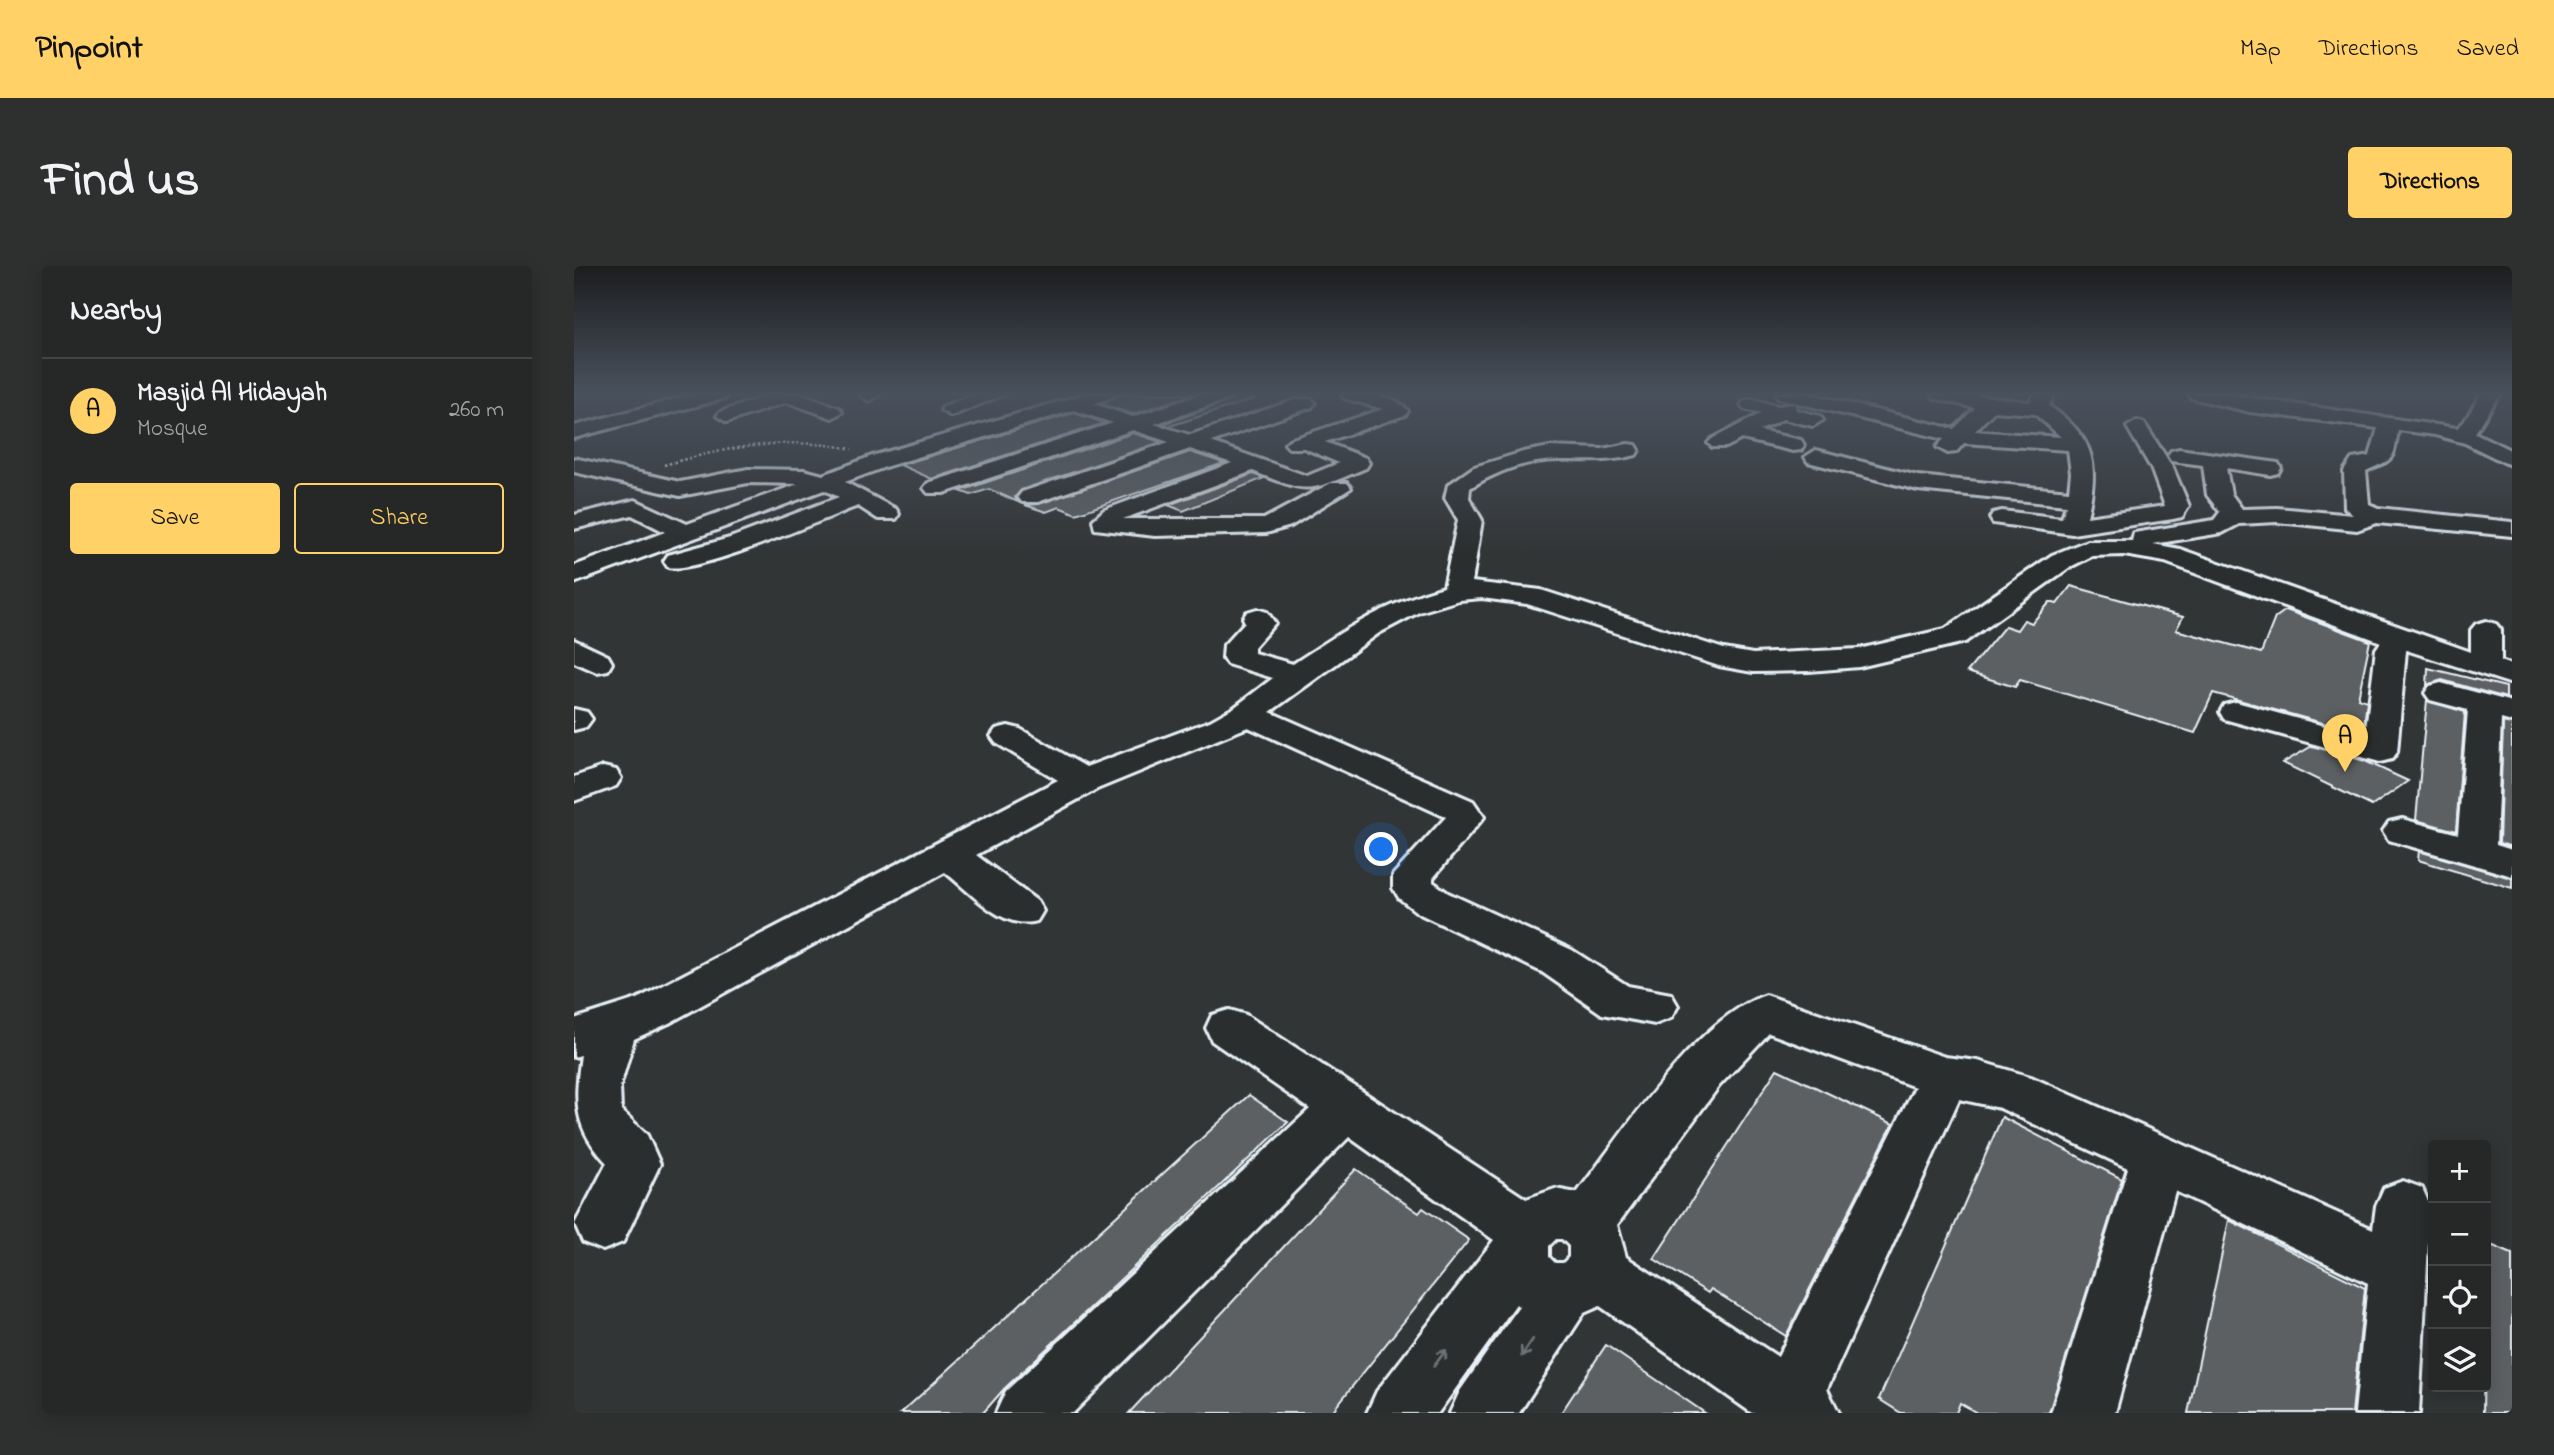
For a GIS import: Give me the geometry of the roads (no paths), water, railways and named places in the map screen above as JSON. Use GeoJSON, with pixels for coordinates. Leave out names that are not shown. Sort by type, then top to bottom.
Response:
{"type":"FeatureCollection","features":[{"type":"Feature","properties":{"kind":"street"},"geometry":{"type":"LineString","coordinates":[[574,589],[687,545],[825,482],[926,448]]}},
{"type":"Feature","properties":{"kind":"street"},"geometry":{"type":"LineString","coordinates":[[929,482],[1008,448]]}},
{"type":"Feature","properties":{"kind":"street"},"geometry":{"type":"LineString","coordinates":[[880,461],[929,482],[1049,448]]}},
{"type":"Feature","properties":{"kind":"street"},"geometry":{"type":"LineString","coordinates":[[1127,448],[1026,488],[1233,448]]}},
{"type":"Feature","properties":{"kind":"street"},"geometry":{"type":"LineString","coordinates":[[1207,448],[1309,483],[1358,463],[1337,448]]}},
{"type":"Feature","properties":{"kind":"street"},"geometry":{"type":"LineString","coordinates":[[1226,448],[1113,514],[1104,524],[1128,530],[1161,526],[1266,526],[1282,521],[1339,488]]}},
{"type":"Feature","properties":{"kind":"street"},"geometry":{"type":"LineString","coordinates":[[1076,504],[1233,448]]}},
{"type":"Feature","properties":{"kind":"street"},"geometry":{"type":"LineString","coordinates":[[1889,448],[1931,467]]}},
{"type":"Feature","properties":{"kind":"street"},"geometry":{"type":"LineString","coordinates":[[1889,448],[1931,467],[2055,448]]}},
{"type":"Feature","properties":{"kind":"street"},"geometry":{"type":"LineString","coordinates":[[1931,467],[1950,448]]}},
{"type":"Feature","properties":{"kind":"street"},"geometry":{"type":"LineString","coordinates":[[2079,448],[2084,467],[2079,538]]}},
{"type":"Feature","properties":{"kind":"street"},"geometry":{"type":"LineString","coordinates":[[603,1224],[634,1164],[631,1151],[601,1122],[594,1099],[594,1032],[653,1011],[1084,780],[1143,755],[1222,728],[1247,714],[1297,675],[1369,626],[1409,606],[1457,592],[1482,590],[1531,596],[1719,657],[1752,663],[1859,658],[1955,635],[2060,561],[2079,538],[2175,510],[2177,506],[2162,468],[2150,448]]}},
{"type":"Feature","properties":{"kind":"street"},"geometry":{"type":"LineString","coordinates":[[2385,448],[2377,461],[2360,464],[2355,471],[2358,485],[2357,508],[2373,515],[2512,529]]}},
{"type":"Feature","properties":{"kind":"street"},"geometry":{"type":"LineString","coordinates":[[2488,448],[2512,459]]}},
{"type":"Feature","properties":{"kind":"street"},"geometry":{"type":"LineString","coordinates":[[1457,592],[1471,520],[1457,498],[1459,485],[1473,476],[1526,458],[1565,453],[1602,457],[1628,450]]}},
{"type":"Feature","properties":{"kind":"street"},"geometry":{"type":"LineString","coordinates":[[2179,456],[2270,468]]}},
{"type":"Feature","properties":{"kind":"street"},"geometry":{"type":"LineString","coordinates":[[2213,460],[2220,495],[2232,512],[2232,517]]}},
{"type":"Feature","properties":{"kind":"street"},"geometry":{"type":"LineString","coordinates":[[1812,463],[1931,467],[2082,489]]}},
{"type":"Feature","properties":{"kind":"street"},"geometry":{"type":"LineString","coordinates":[[574,465],[680,489],[765,475],[825,482],[860,497],[887,514]]}},
{"type":"Feature","properties":{"kind":"street"},"geometry":{"type":"LineString","coordinates":[[1233,495],[1280,474]]}},
{"type":"Feature","properties":{"kind":"street"},"geometry":{"type":"LineString","coordinates":[[574,522],[635,507],[687,545],[791,525],[860,497]]}},
{"type":"Feature","properties":{"kind":"street"},"geometry":{"type":"LineString","coordinates":[[1161,526],[1209,505]]}},
{"type":"Feature","properties":{"kind":"street"},"geometry":{"type":"LineString","coordinates":[[2134,548],[2131,541],[2136,539],[2222,526],[2232,517],[2277,515],[2357,523],[2373,515]]}},
{"type":"Feature","properties":{"kind":"street"},"geometry":{"type":"LineString","coordinates":[[2002,518],[2079,538],[2171,555],[2328,599],[2398,638],[2499,671]]}},
{"type":"Feature","properties":{"kind":"street"},"geometry":{"type":"LineString","coordinates":[[574,529],[625,555]]}},
{"type":"Feature","properties":{"kind":"street"},"geometry":{"type":"LineString","coordinates":[[574,575],[655,545],[684,553],[687,545]]}},
{"type":"Feature","properties":{"kind":"street"},"geometry":{"type":"LineString","coordinates":[[1257,618],[1260,623],[1239,645],[1238,658],[1297,675]]}},
{"type":"Feature","properties":{"kind":"street"},"geometry":{"type":"LineString","coordinates":[[2486,630],[2499,671]]}},
{"type":"Feature","properties":{"kind":"street"},"geometry":{"type":"LineString","coordinates":[[2236,712],[2380,752],[2391,649],[2398,638]]}},
{"type":"Feature","properties":{"kind":"street"},"geometry":{"type":"LineString","coordinates":[[2441,693],[2498,709],[2476,852]]}},
{"type":"Feature","properties":{"kind":"street"},"geometry":{"type":"LineString","coordinates":[[1247,714],[1460,809],[1465,817],[1461,824],[1413,875],[1413,888],[1433,903],[1557,961],[1618,1002],[1655,1006]]}},
{"type":"Feature","properties":{"kind":"street"},"geometry":{"type":"LineString","coordinates":[[1008,736],[1084,780]]}},
{"type":"Feature","properties":{"kind":"street"},"geometry":{"type":"LineString","coordinates":[[2402,831],[2512,863]]}},
{"type":"Feature","properties":{"kind":"street"},"geometry":{"type":"LineString","coordinates":[[947,854],[1022,911]]}},
{"type":"Feature","properties":{"kind":"street"},"geometry":{"type":"LineString","coordinates":[[1482,1413],[1704,1071],[1742,1027],[1766,1013],[1944,1077],[1978,1081],[2013,1091],[2396,1267]]}},
{"type":"Feature","properties":{"kind":"street"},"geometry":{"type":"LineString","coordinates":[[1229,1028],[1346,1107],[1522,1242]]}},
{"type":"Feature","properties":{"kind":"street"},"geometry":{"type":"LineString","coordinates":[[1399,1413],[1522,1242],[1548,1216],[1574,1217],[1582,1262],[1794,1409],[1944,1077]]}},
{"type":"Feature","properties":{"kind":"street"},"geometry":{"type":"LineString","coordinates":[[1028,1413],[1346,1107]]}},
{"type":"Feature","properties":{"kind":"street"},"geometry":{"type":"LineString","coordinates":[[2082,1413],[2158,1156]]}},
{"type":"Feature","properties":{"kind":"street"},"geometry":{"type":"LineString","coordinates":[[2387,1413],[2396,1267],[2403,1206]]}},
{"type":"Feature","properties":{"kind":"place","name":"Masjid Al Hidayah"},"geometry":{"type":"Point","coordinates":[2345,772]}}]}
